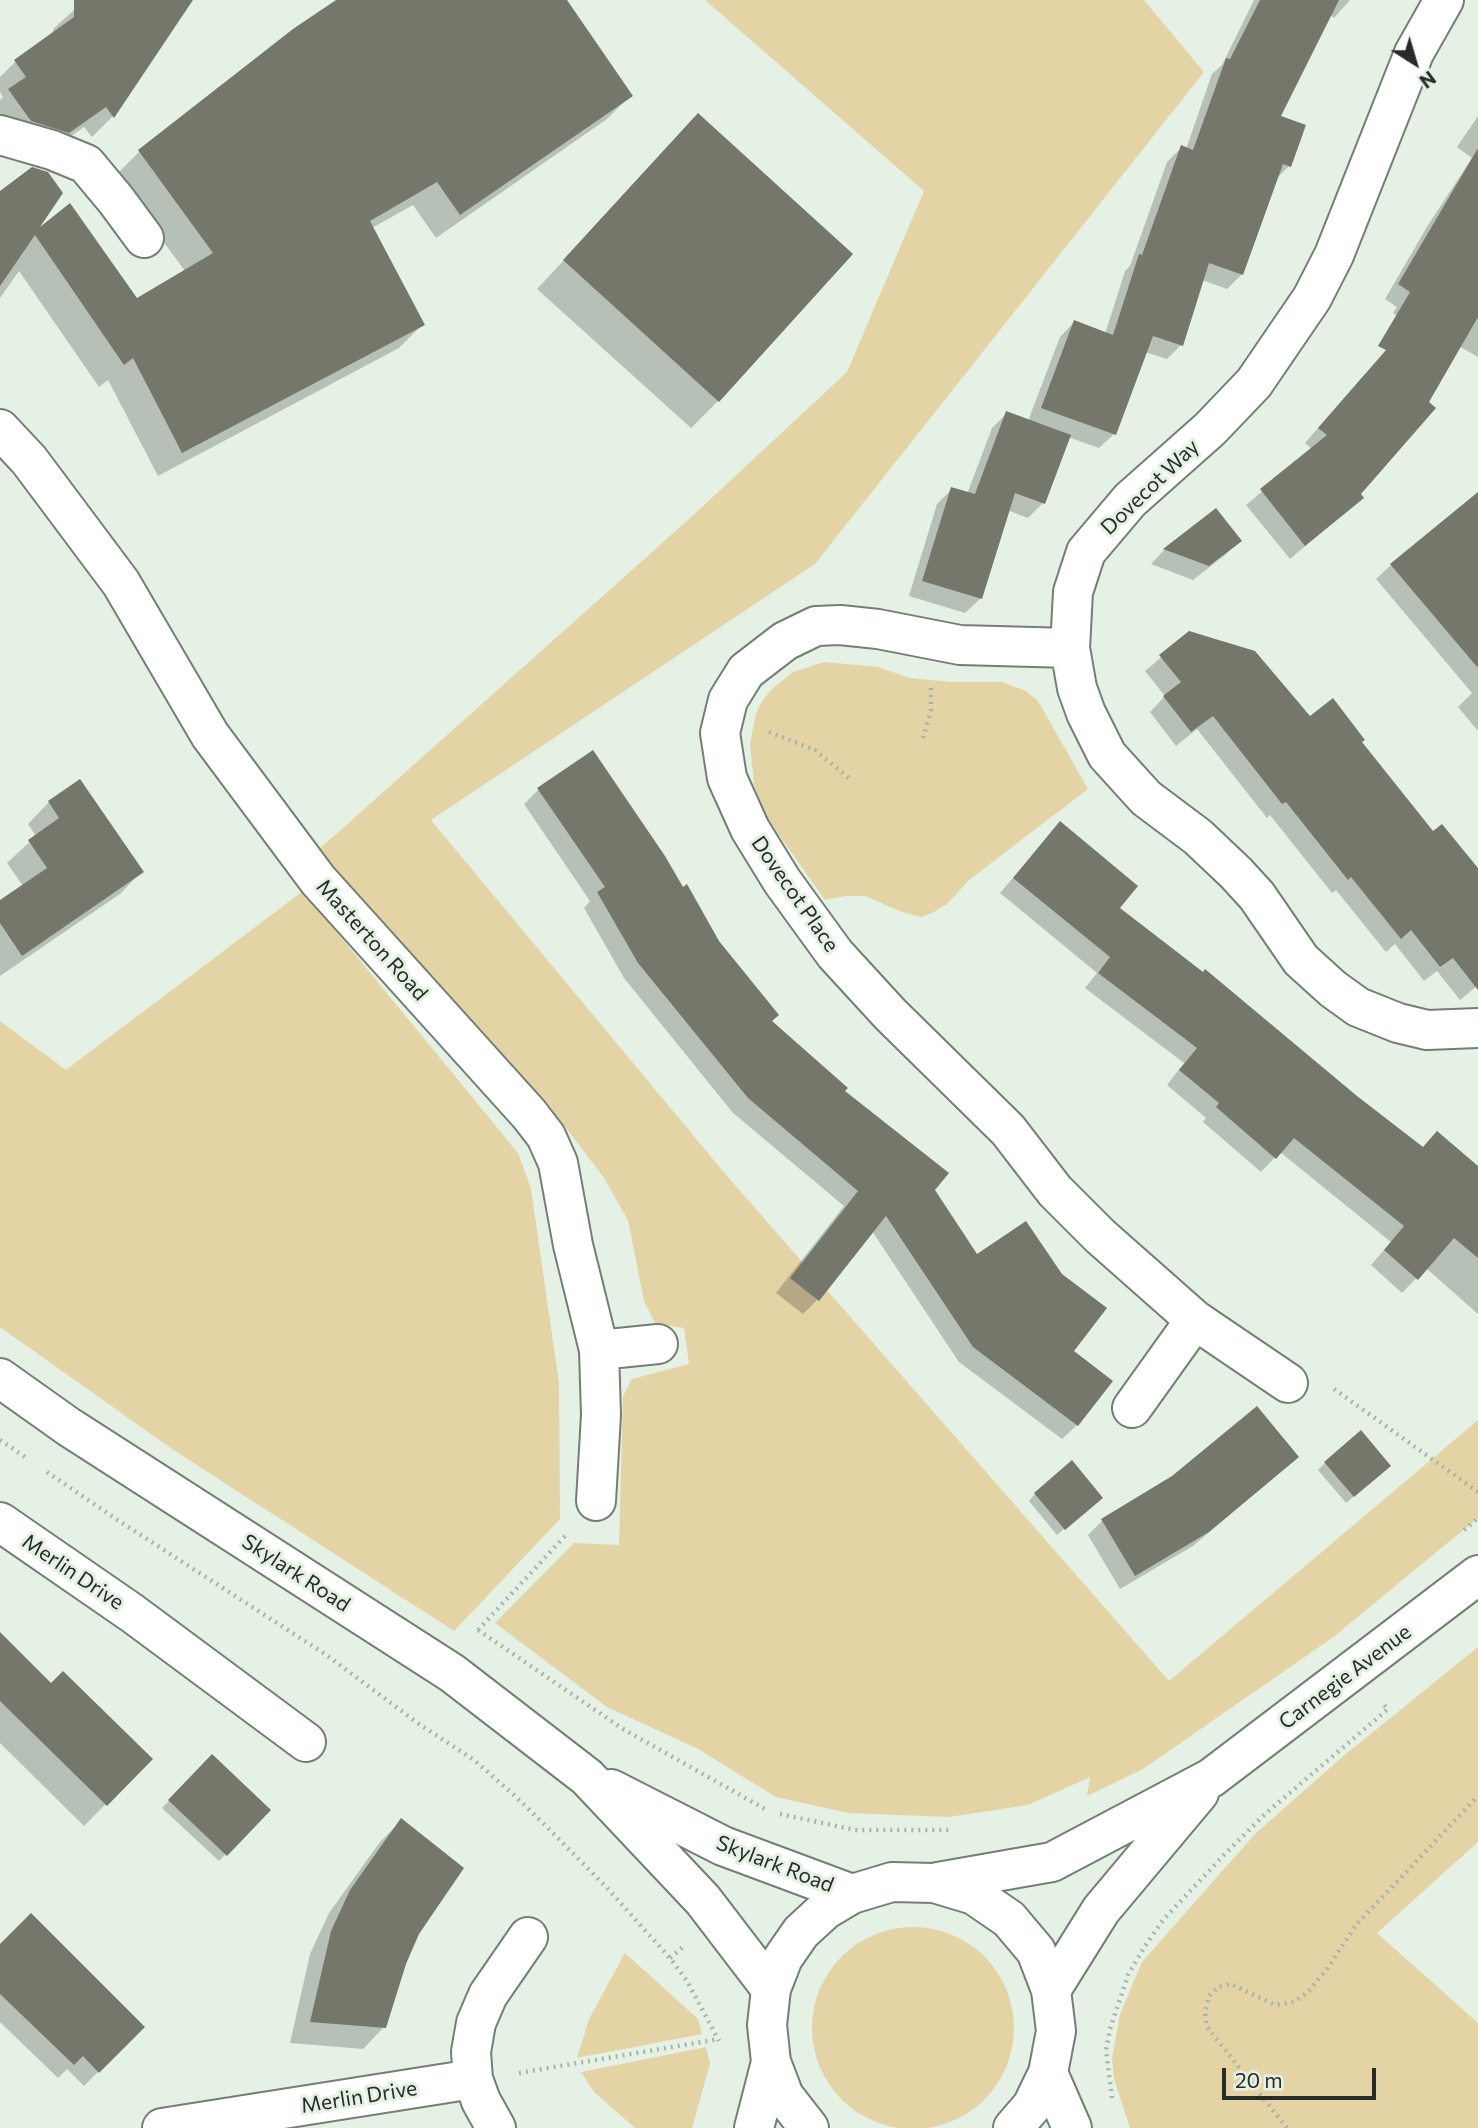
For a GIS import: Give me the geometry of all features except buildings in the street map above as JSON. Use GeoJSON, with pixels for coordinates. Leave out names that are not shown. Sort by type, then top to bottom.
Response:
{"type":"FeatureCollection","features":[{"type":"Feature","properties":{"kind":"street","name":"Dovecot Way"},"geometry":{"type":"LineString","coordinates":[[1444,0],[1415,53],[1334,255],[1312,298],[1254,383],[1210,429],[1130,500],[1086,552],[1073,592],[1070,648],[1077,688],[1107,755],[1146,798],[1198,837],[1236,873],[1256,896],[1301,960],[1358,1007],[1398,1023],[1427,1030],[1478,1028]]}},
{"type":"Feature","properties":{"kind":"street"},"geometry":{"type":"LineString","coordinates":[[0,135],[86,164],[144,238]]}},
{"type":"Feature","properties":{"kind":"street","name":"Masterton Road"},"geometry":{"type":"LineString","coordinates":[[0,429],[29,460],[121,583],[210,734],[317,880],[546,1136],[558,1163],[573,1245],[598,1350],[601,1415],[596,1501]]}},
{"type":"Feature","properties":{"kind":"street","name":"Dovecot Place"},"geometry":{"type":"LineString","coordinates":[[1070,648],[960,645],[878,629],[840,625],[816,626],[785,641],[746,671],[728,700],[720,733],[727,778],[750,829],[782,881],[835,954],[890,1014],[1008,1130],[1055,1191],[1100,1236],[1195,1320],[1288,1383]]}},
{"type":"Feature","properties":{"kind":"street"},"geometry":{"type":"LineString","coordinates":[[1132,1408],[1195,1320]]}},
{"type":"Feature","properties":{"kind":"street"},"geometry":{"type":"LineString","coordinates":[[598,1350],[658,1345]]}},
{"type":"Feature","properties":{"kind":"street","name":"Skylark Road"},"geometry":{"type":"LineString","coordinates":[[0,1378],[69,1427],[452,1673],[587,1777],[703,1900],[771,1989]]}},
{"type":"Feature","properties":{"kind":"street","name":"Merlin Drive"},"geometry":{"type":"LineString","coordinates":[[5,1534],[132,1613],[306,1742]]}},
{"type":"Feature","properties":{"kind":"street","name":"Carnegie Avenue"},"geometry":{"type":"LineString","coordinates":[[934,1883],[1052,1862],[1211,1778],[1478,1575]]}},
{"type":"Feature","properties":{"kind":"street","name":"Skylark Road"},"geometry":{"type":"LineString","coordinates":[[587,1777],[723,1846],[852,1894]]}},
{"type":"Feature","properties":{"kind":"street","name":"Carnegie Avenue"},"geometry":{"type":"LineString","coordinates":[[1051,1990],[1101,1910],[1211,1778]]}},
{"type":"Feature","properties":{"kind":"street"},"geometry":{"type":"LineString","coordinates":[[809,2128],[784,2096],[771,2062],[766,2025],[771,1989],[783,1958],[801,1932],[825,1910],[852,1894],[892,1882],[934,1883],[974,1895],[1009,1919],[1036,1951],[1051,1990],[1056,2031],[1048,2073],[1032,2106],[1013,2128]]}},
{"type":"Feature","properties":{"kind":"street"},"geometry":{"type":"LineString","coordinates":[[496,2128],[481,2101],[473,2079],[471,2052],[477,2023],[488,1995],[528,1937]]}},
{"type":"Feature","properties":{"kind":"street"},"geometry":{"type":"LineString","coordinates":[[754,2128],[771,2062]]}},
{"type":"Feature","properties":{"kind":"street"},"geometry":{"type":"LineString","coordinates":[[1048,2073],[1072,2128]]}},
{"type":"Feature","properties":{"kind":"street","name":"Merlin Drive"},"geometry":{"type":"LineString","coordinates":[[162,2128],[473,2079]]}},
{"type":"Feature","properties":{"kind":"path"},"geometry":{"type":"LineString","coordinates":[[725,713],[815,750],[849,778]]}},
{"type":"Feature","properties":{"kind":"path"},"geometry":{"type":"LineString","coordinates":[[1288,1383],[1331,1387],[1478,1492]]}},
{"type":"Feature","properties":{"kind":"path"},"geometry":{"type":"LineString","coordinates":[[0,1440],[32,1462]]}},
{"type":"Feature","properties":{"kind":"path"},"geometry":{"type":"LineString","coordinates":[[43,1469],[325,1654],[484,1769],[514,1794],[670,1958],[687,1981],[719,2039],[721,2052]]}},
{"type":"Feature","properties":{"kind":"path"},"geometry":{"type":"LineString","coordinates":[[596,1501],[478,1630],[623,1729],[773,1813],[855,1830],[954,1830]]}},
{"type":"Feature","properties":{"kind":"path"},"geometry":{"type":"LineString","coordinates":[[1457,1535],[1478,1518]]}},
{"type":"Feature","properties":{"kind":"path"},"geometry":{"type":"LineString","coordinates":[[1116,2109],[1106,2050],[1118,1999],[1128,1975],[1163,1920],[1222,1857],[1265,1814],[1388,1709],[1356,1669]]}},
{"type":"Feature","properties":{"kind":"path"},"geometry":{"type":"LineString","coordinates":[[1287,2128],[1207,2027],[1205,2013],[1209,1996],[1219,1987],[1231,1984],[1275,2006],[1294,2002],[1308,1993],[1356,1925],[1478,1797]]}},
{"type":"Feature","properties":{"kind":"path"},"geometry":{"type":"LineString","coordinates":[[473,2079],[561,2067],[719,2039]]}},
{"type":"Feature","properties":{"kind":"shaded area"},"geometry":{"type":"Polygon","coordinates":[[[705,0],[1144,0],[1204,72],[815,564],[431,820],[727,1176],[1169,1681],[1478,1420],[1478,1518],[1332,1638],[1143,1769],[1087,1796],[1090,1777],[1028,1805],[949,1817],[848,1813],[776,1797],[698,1749],[607,1707],[495,1623],[574,1543],[619,1545],[623,1396],[632,1379],[689,1364],[684,1328],[655,1323],[644,1301],[628,1220],[604,1178],[548,1104],[316,852],[688,520],[847,372],[924,191],[705,0]]]}},
{"type":"Feature","properties":{"kind":"shaded area"},"geometry":{"type":"Polygon","coordinates":[[[824,662],[878,667],[910,678],[951,682],[1002,682],[1026,691],[1038,701],[1088,789],[969,880],[947,904],[934,912],[921,917],[865,896],[825,900],[765,815],[754,784],[750,744],[756,713],[772,689],[793,672],[824,662]]]}},
{"type":"Feature","properties":{"kind":"shaded area"},"geometry":{"type":"Polygon","coordinates":[[[303,891],[518,1153],[531,1189],[559,1383],[560,1519],[454,1631],[172,1449],[0,1327],[0,1021],[66,1070],[303,891]]]}},
{"type":"Feature","properties":{"kind":"shaded area"},"geometry":{"type":"Polygon","coordinates":[[[1478,1647],[1478,1842],[1377,1933],[1478,2023],[1478,2128],[1130,2128],[1114,2079],[1112,2059],[1120,2014],[1142,1962],[1255,1834],[1341,1758],[1478,1647]]]}},
{"type":"Feature","properties":{"kind":"shaded area"},"geometry":{"type":"Polygon","coordinates":[[[913,1927],[952,1935],[969,1944],[984,1957],[997,1972],[1006,1989],[1014,2028],[1006,2067],[997,2084],[984,2099],[969,2112],[952,2121],[913,2129],[874,2121],[857,2112],[842,2099],[829,2084],[820,2067],[812,2028],[820,1989],[829,1972],[842,1957],[857,1944],[874,1935],[913,1927]]]}},
{"type":"Feature","properties":{"kind":"shaded area"},"geometry":{"type":"Polygon","coordinates":[[[625,1953],[698,2019],[702,2034],[577,2058],[589,2019],[625,1953]]]}},
{"type":"Feature","properties":{"kind":"shaded area"},"geometry":{"type":"Polygon","coordinates":[[[706,2047],[710,2064],[692,2128],[635,2128],[594,2092],[581,2072],[706,2047]]]}}]}
